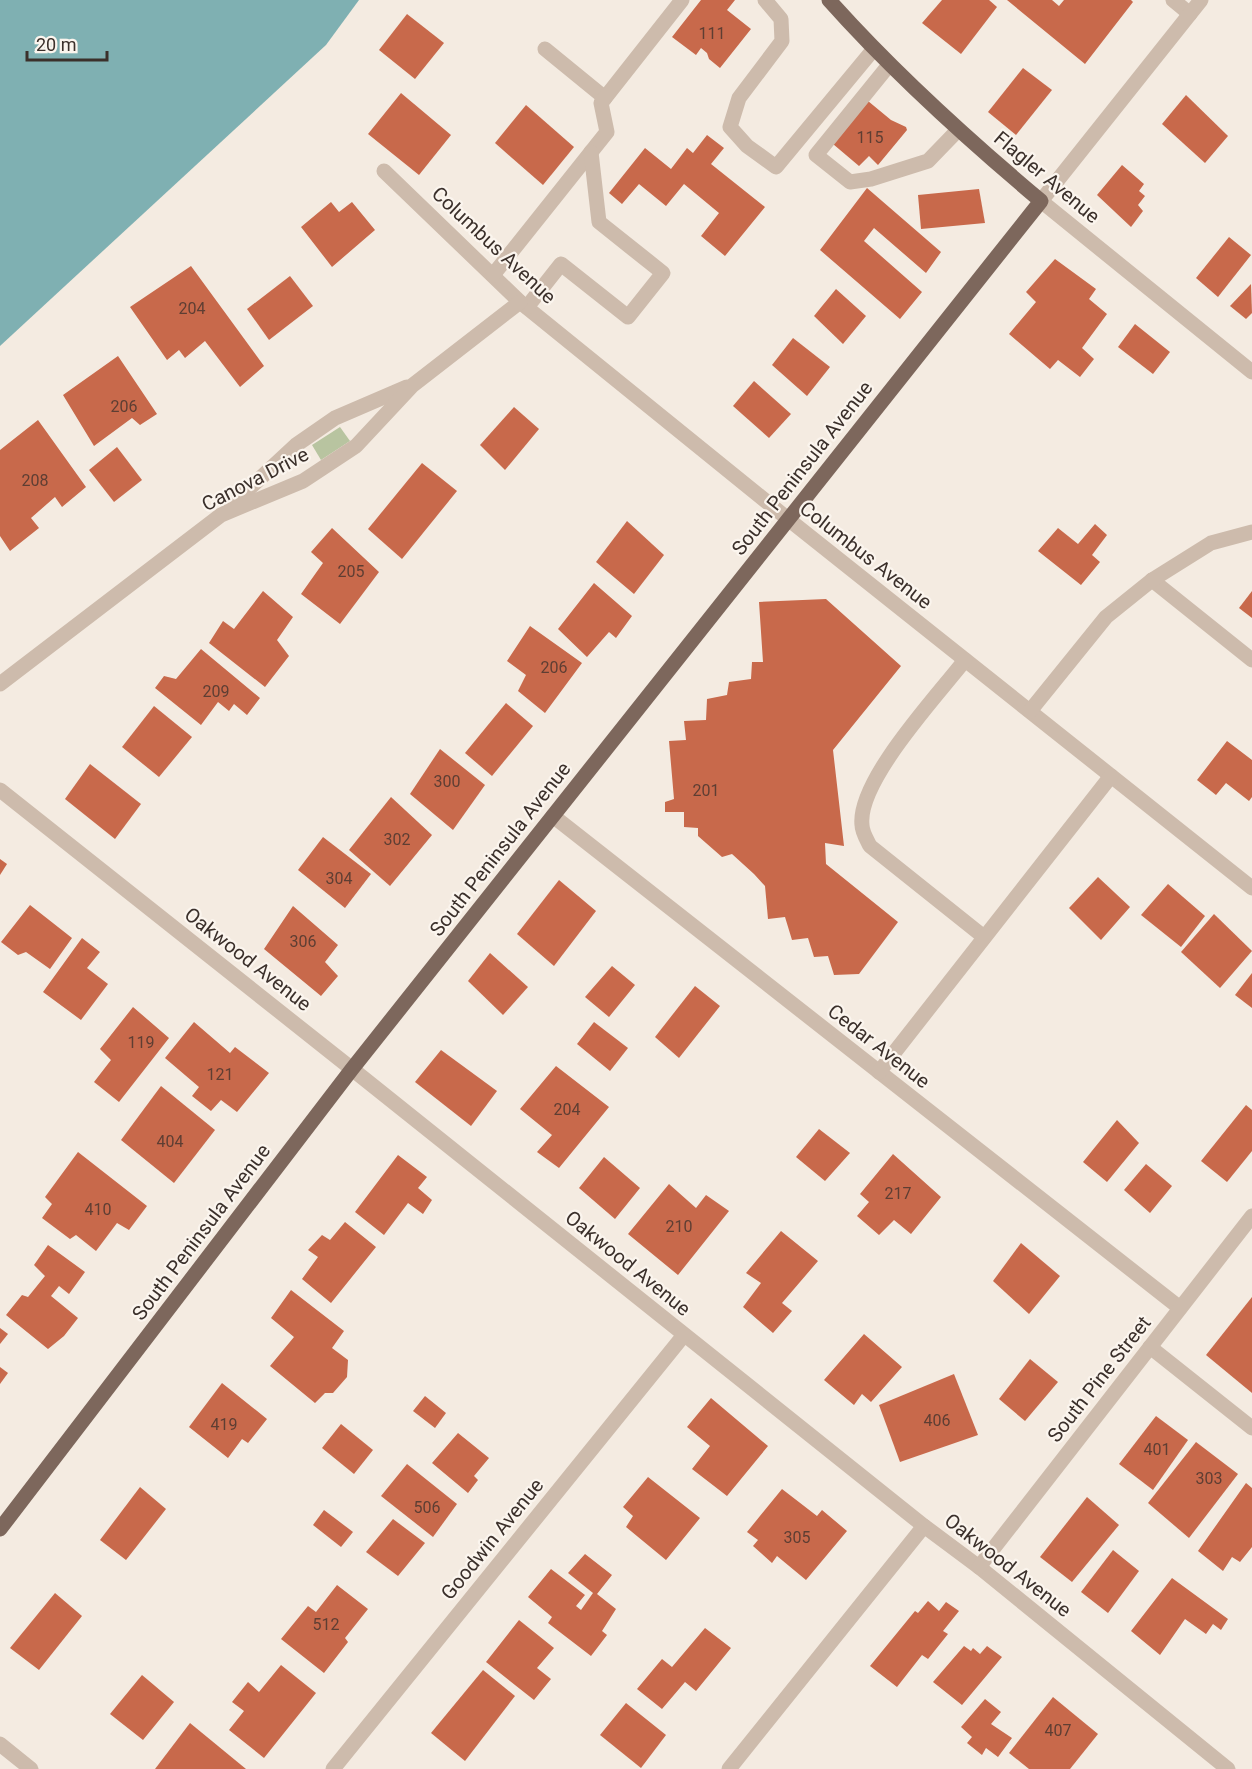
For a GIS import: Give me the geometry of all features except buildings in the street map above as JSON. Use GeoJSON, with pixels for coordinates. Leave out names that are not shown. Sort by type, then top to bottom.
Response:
{"type":"FeatureCollection","features":[{"type":"Feature","properties":{"kind":"main road","name":"Flagler Avenue"},"geometry":{"type":"LineString","coordinates":[[829,0],[873,50],[958,130],[1041,201]]}},
{"type":"Feature","properties":{"kind":"main road","name":"South Peninsula Avenue"},"geometry":{"type":"LineString","coordinates":[[0,1528],[352,1069],[1041,201]]}},
{"type":"Feature","properties":{"kind":"street"},"geometry":{"type":"LineString","coordinates":[[493,275],[607,132],[601,103],[682,0]]}},
{"type":"Feature","properties":{"kind":"street"},"geometry":{"type":"LineString","coordinates":[[765,0],[781,19],[782,41],[739,98],[730,127],[747,146],[776,167],[873,50]]}},
{"type":"Feature","properties":{"kind":"street"},"geometry":{"type":"LineString","coordinates":[[1173,0],[1190,14]]}},
{"type":"Feature","properties":{"kind":"street"},"geometry":{"type":"LineString","coordinates":[[1041,201],[1201,0]]}},
{"type":"Feature","properties":{"kind":"street"},"geometry":{"type":"LineString","coordinates":[[545,50],[605,98]]}},
{"type":"Feature","properties":{"kind":"street"},"geometry":{"type":"LineString","coordinates":[[889,65],[816,154],[850,182],[872,179],[928,160],[958,130]]}},
{"type":"Feature","properties":{"kind":"street","name":"Canova Drive"},"geometry":{"type":"LineString","coordinates":[[0,684],[221,515],[303,481],[356,446],[413,384],[524,304],[561,264],[628,317],[663,273],[599,222],[591,152]]}},
{"type":"Feature","properties":{"kind":"street","name":"Columbus Avenue"},"geometry":{"type":"LineString","coordinates":[[384,171],[524,304],[788,519],[1252,888]]}},
{"type":"Feature","properties":{"kind":"street","name":"Flagler Avenue"},"geometry":{"type":"LineString","coordinates":[[1041,201],[1250,367]]}},
{"type":"Feature","properties":{"kind":"street"},"geometry":{"type":"LineString","coordinates":[[221,515],[296,445],[335,418],[413,384]]}},
{"type":"Feature","properties":{"kind":"street"},"geometry":{"type":"LineString","coordinates":[[1030,711],[1106,617],[1152,580],[1211,543],[1252,532]]}},
{"type":"Feature","properties":{"kind":"street"},"geometry":{"type":"LineString","coordinates":[[1152,580],[1252,660]]}},
{"type":"Feature","properties":{"kind":"street"},"geometry":{"type":"LineString","coordinates":[[965,660],[884,762],[869,790],[863,808],[862,825],[870,846],[984,937]]}},
{"type":"Feature","properties":{"kind":"street"},"geometry":{"type":"LineString","coordinates":[[879,1072],[1111,776]]}},
{"type":"Feature","properties":{"kind":"street","name":"Oakwood Avenue"},"geometry":{"type":"LineString","coordinates":[[0,790],[924,1526],[979,1567],[1228,1769]]}},
{"type":"Feature","properties":{"kind":"street","name":"Cedar Avenue"},"geometry":{"type":"LineString","coordinates":[[553,816],[1180,1308]]}},
{"type":"Feature","properties":{"kind":"street","name":"South Pine Street"},"geometry":{"type":"LineString","coordinates":[[979,1567],[1252,1216]]}},
{"type":"Feature","properties":{"kind":"street","name":"Goodwin Avenue"},"geometry":{"type":"LineString","coordinates":[[333,1769],[684,1335]]}},
{"type":"Feature","properties":{"kind":"street"},"geometry":{"type":"LineString","coordinates":[[1150,1347],[1252,1428]]}},
{"type":"Feature","properties":{"kind":"street"},"geometry":{"type":"LineString","coordinates":[[729,1769],[924,1526]]}},
{"type":"Feature","properties":{"kind":"street"},"geometry":{"type":"LineString","coordinates":[[0,1744],[31,1769]]}},
{"type":"Feature","properties":{"kind":"green space"},"geometry":{"type":"Polygon","coordinates":[[[340,427],[350,441],[321,460],[312,445],[340,427]]]}},
{"type":"Feature","properties":{"kind":"water"},"geometry":{"type":"Polygon","coordinates":[[[0,0],[359,0],[326,45],[0,346],[0,0]]]}}]}
